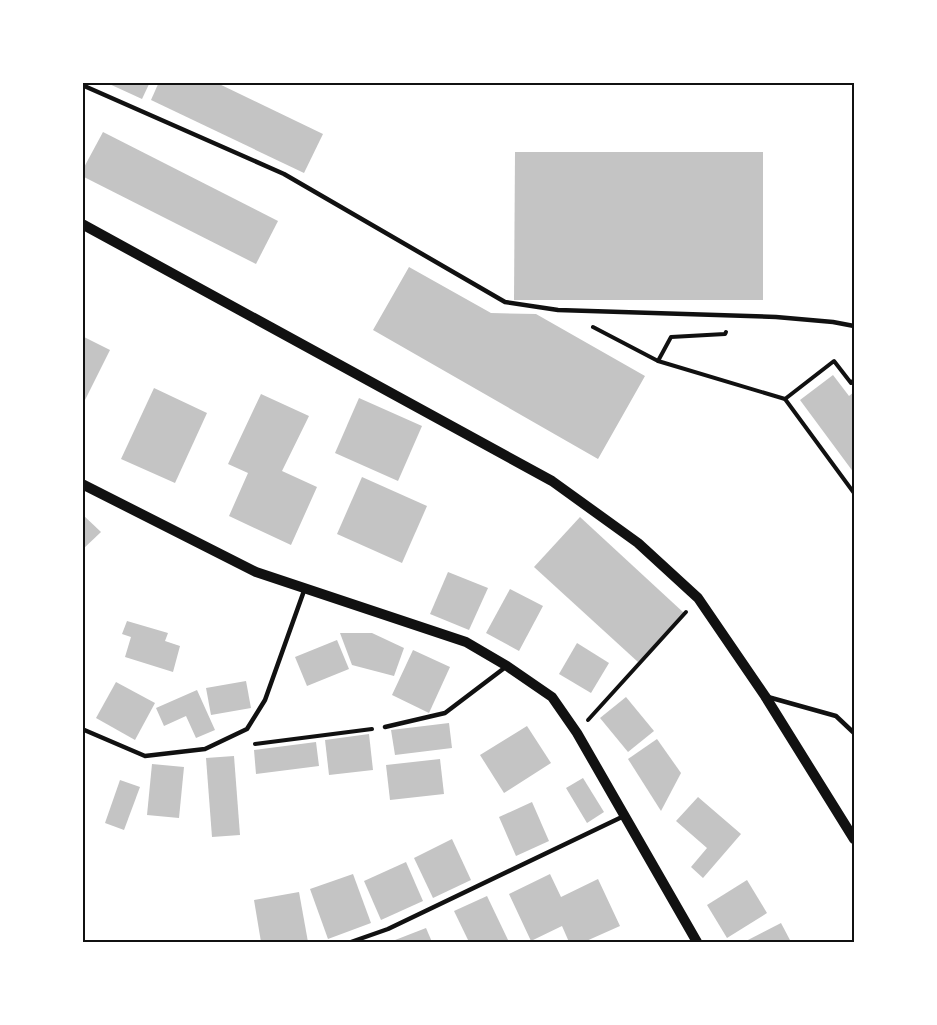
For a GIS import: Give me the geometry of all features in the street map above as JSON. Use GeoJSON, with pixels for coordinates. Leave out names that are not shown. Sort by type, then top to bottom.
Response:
{"type":"FeatureCollection","features":[{"type":"Feature","properties":{"kind":"street"},"geometry":{"type":"LineString","coordinates":[[82,224],[552,481],[638,543],[699,598],[765,696],[855,840]]}},
{"type":"Feature","properties":{"kind":"street"},"geometry":{"type":"LineString","coordinates":[[82,484],[256,572],[466,642],[507,666],[552,697],[577,733],[626,815],[697,942]]}},
{"type":"Feature","properties":{"kind":"lane"},"geometry":{"type":"LineString","coordinates":[[82,85],[284,174],[505,302],[558,310],[777,317],[855,326]]}},
{"type":"Feature","properties":{"kind":"lane"},"geometry":{"type":"LineString","coordinates":[[82,729],[145,756],[205,749],[247,729],[265,700],[305,588]]}},
{"type":"Feature","properties":{"kind":"lane"},"geometry":{"type":"LineString","coordinates":[[385,727],[445,713],[507,666]]}},
{"type":"Feature","properties":{"kind":"lane"},"geometry":{"type":"LineString","coordinates":[[765,696],[836,716],[855,733]]}},
{"type":"Feature","properties":{"kind":"lane"},"geometry":{"type":"LineString","coordinates":[[351,942],[388,929],[626,815]]}},
{"type":"Feature","properties":{"kind":"path"},"geometry":{"type":"LineString","coordinates":[[658,361],[671,337],[725,333],[734,316]]}},
{"type":"Feature","properties":{"kind":"path"},"geometry":{"type":"LineString","coordinates":[[590,326],[658,361],[785,399],[855,493]]}},
{"type":"Feature","properties":{"kind":"path"},"geometry":{"type":"LineString","coordinates":[[785,399],[834,361],[851,383],[855,380]]}},
{"type":"Feature","properties":{"kind":"path"},"geometry":{"type":"LineString","coordinates":[[577,733],[699,598]]}},
{"type":"Feature","properties":{"kind":"path"},"geometry":{"type":"LineString","coordinates":[[249,744],[385,727]]}},
{"type":"Feature","properties":{"kind":"building"},"geometry":{"type":"Polygon","coordinates":[[[105,82],[150,82],[142,99],[105,82]]]}},
{"type":"Feature","properties":{"kind":"building"},"geometry":{"type":"Polygon","coordinates":[[[159,82],[215,82],[323,134],[304,173],[151,100],[159,82]]]}},
{"type":"Feature","properties":{"kind":"building"},"geometry":{"type":"Polygon","coordinates":[[[103,132],[278,221],[256,264],[82,176],[82,171],[103,132]]]}},
{"type":"Feature","properties":{"kind":"building"},"geometry":{"type":"Polygon","coordinates":[[[515,152],[763,152],[763,300],[514,300],[515,152]]]}},
{"type":"Feature","properties":{"kind":"building"},"geometry":{"type":"Polygon","coordinates":[[[409,267],[491,313],[536,314],[645,376],[598,459],[373,330],[409,267]]]}},
{"type":"Feature","properties":{"kind":"building"},"geometry":{"type":"Polygon","coordinates":[[[82,336],[110,350],[82,406],[82,336]]]}},
{"type":"Feature","properties":{"kind":"building"},"geometry":{"type":"Polygon","coordinates":[[[833,375],[849,396],[854,392],[854,473],[800,400],[833,375]]]}},
{"type":"Feature","properties":{"kind":"building"},"geometry":{"type":"Polygon","coordinates":[[[154,388],[207,413],[175,483],[121,459],[154,388]]]}},
{"type":"Feature","properties":{"kind":"building"},"geometry":{"type":"Polygon","coordinates":[[[261,394],[309,416],[282,471],[317,487],[291,545],[229,516],[248,473],[228,464],[261,394]]]}},
{"type":"Feature","properties":{"kind":"building"},"geometry":{"type":"Polygon","coordinates":[[[359,398],[422,426],[398,481],[335,453],[359,398]]]}},
{"type":"Feature","properties":{"kind":"building"},"geometry":{"type":"Polygon","coordinates":[[[362,477],[427,506],[402,563],[337,534],[362,477]]]}},
{"type":"Feature","properties":{"kind":"building"},"geometry":{"type":"Polygon","coordinates":[[[82,514],[101,532],[82,550],[82,514]]]}},
{"type":"Feature","properties":{"kind":"building"},"geometry":{"type":"Polygon","coordinates":[[[580,517],[684,613],[638,662],[534,567],[580,517]]]}},
{"type":"Feature","properties":{"kind":"building"},"geometry":{"type":"Polygon","coordinates":[[[448,572],[488,588],[469,630],[430,614],[448,572]]]}},
{"type":"Feature","properties":{"kind":"building"},"geometry":{"type":"Polygon","coordinates":[[[510,589],[543,606],[519,651],[486,633],[510,589]]]}},
{"type":"Feature","properties":{"kind":"building"},"geometry":{"type":"Polygon","coordinates":[[[127,621],[168,633],[165,641],[180,646],[173,672],[125,657],[131,637],[122,634],[127,621]]]}},
{"type":"Feature","properties":{"kind":"building"},"geometry":{"type":"Polygon","coordinates":[[[340,633],[372,633],[404,648],[394,676],[352,665],[340,633]]]}},
{"type":"Feature","properties":{"kind":"building"},"geometry":{"type":"Polygon","coordinates":[[[337,640],[349,669],[307,686],[295,657],[337,640]]]}},
{"type":"Feature","properties":{"kind":"building"},"geometry":{"type":"Polygon","coordinates":[[[577,643],[609,663],[591,693],[559,674],[577,643]]]}},
{"type":"Feature","properties":{"kind":"building"},"geometry":{"type":"Polygon","coordinates":[[[413,650],[450,667],[429,713],[392,695],[413,650]]]}},
{"type":"Feature","properties":{"kind":"building"},"geometry":{"type":"Polygon","coordinates":[[[246,681],[251,708],[211,715],[206,688],[246,681]]]}},
{"type":"Feature","properties":{"kind":"building"},"geometry":{"type":"Polygon","coordinates":[[[116,682],[155,703],[135,740],[96,718],[116,682]]]}},
{"type":"Feature","properties":{"kind":"building"},"geometry":{"type":"Polygon","coordinates":[[[197,690],[215,730],[196,738],[186,716],[164,726],[156,708],[197,690]]]}},
{"type":"Feature","properties":{"kind":"building"},"geometry":{"type":"Polygon","coordinates":[[[626,697],[654,731],[628,752],[600,718],[626,697]]]}},
{"type":"Feature","properties":{"kind":"building"},"geometry":{"type":"Polygon","coordinates":[[[449,723],[452,748],[395,755],[391,730],[449,723]]]}},
{"type":"Feature","properties":{"kind":"building"},"geometry":{"type":"Polygon","coordinates":[[[527,726],[551,763],[504,793],[480,755],[527,726]]]}},
{"type":"Feature","properties":{"kind":"building"},"geometry":{"type":"Polygon","coordinates":[[[369,734],[373,770],[329,775],[325,740],[369,734]]]}},
{"type":"Feature","properties":{"kind":"building"},"geometry":{"type":"Polygon","coordinates":[[[657,739],[681,773],[661,811],[628,759],[657,739]]]}},
{"type":"Feature","properties":{"kind":"building"},"geometry":{"type":"Polygon","coordinates":[[[316,742],[319,766],[256,774],[254,750],[316,742]]]}},
{"type":"Feature","properties":{"kind":"building"},"geometry":{"type":"Polygon","coordinates":[[[234,756],[240,835],[212,837],[206,758],[234,756]]]}},
{"type":"Feature","properties":{"kind":"building"},"geometry":{"type":"Polygon","coordinates":[[[440,759],[444,794],[390,800],[386,765],[440,759]]]}},
{"type":"Feature","properties":{"kind":"building"},"geometry":{"type":"Polygon","coordinates":[[[152,764],[184,767],[179,818],[147,815],[152,764]]]}},
{"type":"Feature","properties":{"kind":"building"},"geometry":{"type":"Polygon","coordinates":[[[583,778],[604,812],[587,823],[566,788],[583,778]]]}},
{"type":"Feature","properties":{"kind":"building"},"geometry":{"type":"Polygon","coordinates":[[[120,780],[140,787],[124,830],[105,823],[120,780]]]}},
{"type":"Feature","properties":{"kind":"building"},"geometry":{"type":"Polygon","coordinates":[[[698,797],[741,834],[703,878],[691,867],[707,848],[676,821],[698,797]]]}},
{"type":"Feature","properties":{"kind":"building"},"geometry":{"type":"Polygon","coordinates":[[[532,802],[549,841],[516,856],[499,817],[532,802]]]}},
{"type":"Feature","properties":{"kind":"building"},"geometry":{"type":"Polygon","coordinates":[[[452,839],[471,880],[433,898],[414,858],[452,839]]]}},
{"type":"Feature","properties":{"kind":"building"},"geometry":{"type":"Polygon","coordinates":[[[406,862],[423,901],[381,920],[364,881],[406,862]]]}},
{"type":"Feature","properties":{"kind":"building"},"geometry":{"type":"Polygon","coordinates":[[[353,874],[371,923],[328,939],[310,889],[353,874]]]}},
{"type":"Feature","properties":{"kind":"building"},"geometry":{"type":"Polygon","coordinates":[[[550,874],[561,897],[598,879],[620,926],[584,942],[569,942],[562,926],[531,941],[509,894],[550,874]]]}},
{"type":"Feature","properties":{"kind":"building"},"geometry":{"type":"Polygon","coordinates":[[[747,880],[767,913],[727,938],[707,905],[747,880]]]}},
{"type":"Feature","properties":{"kind":"building"},"geometry":{"type":"Polygon","coordinates":[[[299,892],[308,942],[261,942],[254,900],[299,892]]]}},
{"type":"Feature","properties":{"kind":"building"},"geometry":{"type":"Polygon","coordinates":[[[487,896],[509,942],[469,942],[454,911],[487,896]]]}},
{"type":"Feature","properties":{"kind":"building"},"geometry":{"type":"Polygon","coordinates":[[[781,923],[791,942],[744,942],[781,923]]]}},
{"type":"Feature","properties":{"kind":"building"},"geometry":{"type":"Polygon","coordinates":[[[426,928],[432,942],[390,942],[426,928]]]}}]}
